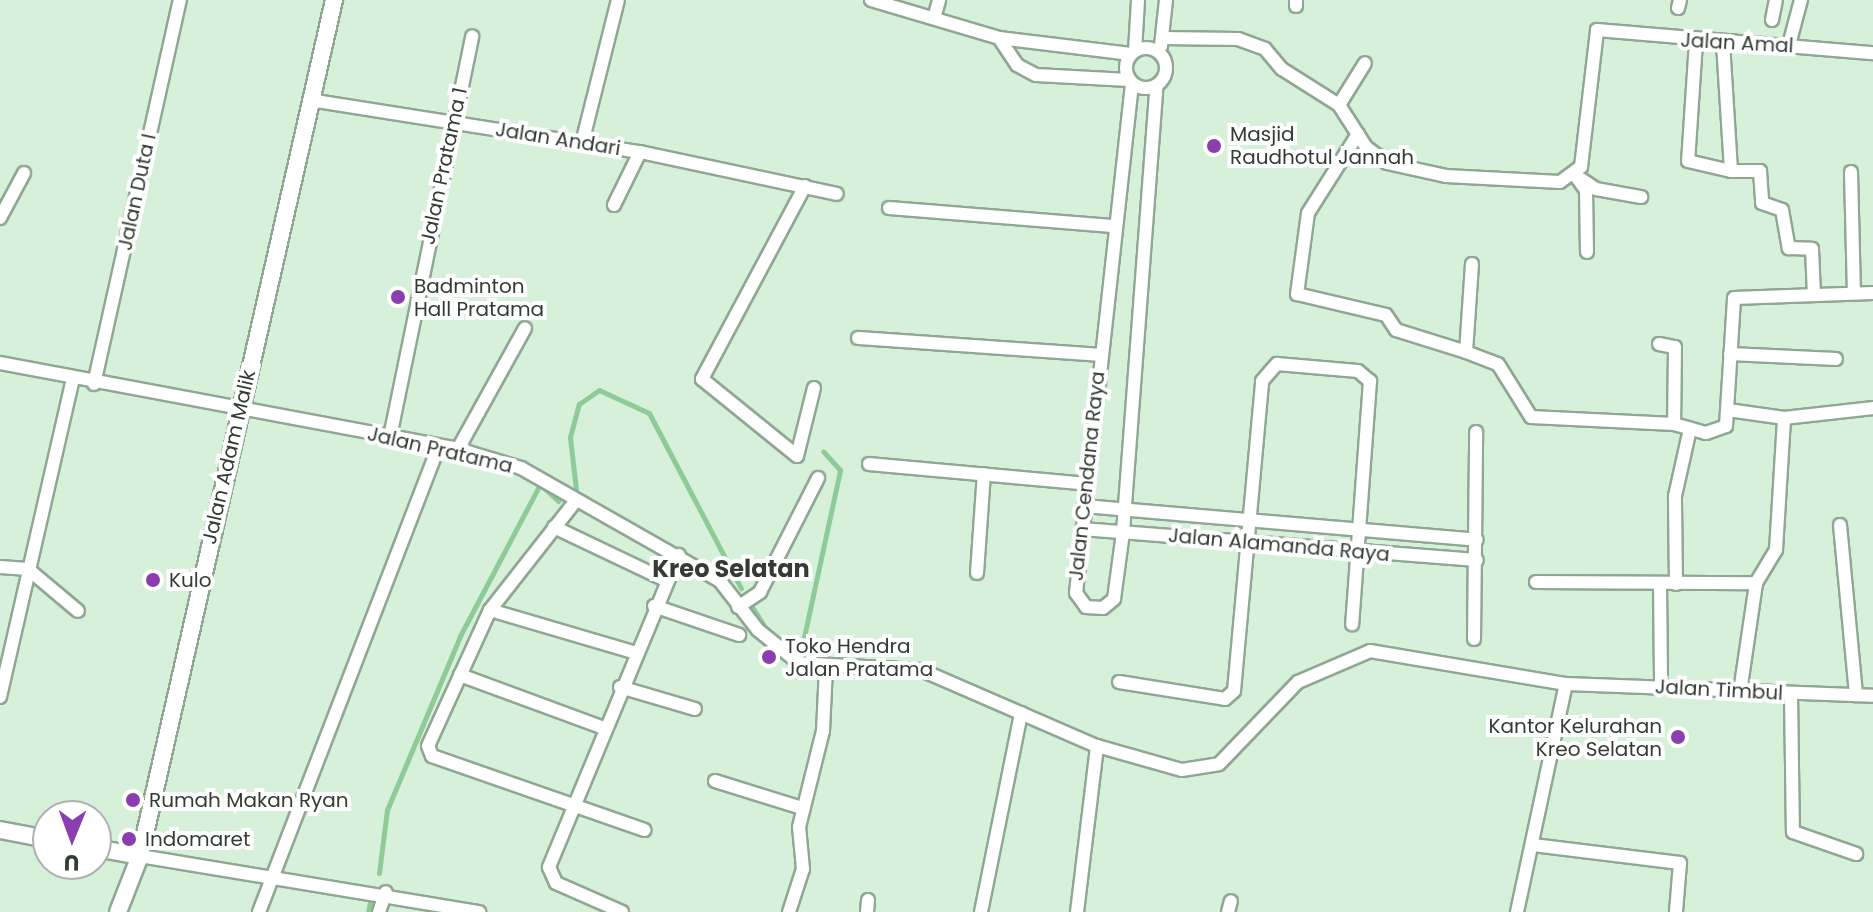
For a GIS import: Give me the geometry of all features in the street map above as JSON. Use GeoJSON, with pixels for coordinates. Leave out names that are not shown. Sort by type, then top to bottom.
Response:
{"type":"FeatureCollection","features":[{"type":"Feature","properties":{"kind":"street","name":"Jalan Duta I"},"geometry":{"type":"LineString","coordinates":[[94,384],[180,0]]}},
{"type":"Feature","properties":{"kind":"street","name":"Jalan Adam Malik"},"geometry":{"type":"LineString","coordinates":[[118,912],[140,856],[334,0]]}},
{"type":"Feature","properties":{"kind":"street"},"geometry":{"type":"LineString","coordinates":[[582,143],[618,0]]}},
{"type":"Feature","properties":{"kind":"street"},"geometry":{"type":"LineString","coordinates":[[871,0],[999,38],[1159,53],[1166,0]]}},
{"type":"Feature","properties":{"kind":"street"},"geometry":{"type":"LineString","coordinates":[[939,0],[939,20]]}},
{"type":"Feature","properties":{"kind":"street","name":"Jalan Cendana Raya"},"geometry":{"type":"LineString","coordinates":[[1138,0],[1076,593],[1095,607],[1114,599],[1123,532],[1157,85],[1166,67],[1159,53]]}},
{"type":"Feature","properties":{"kind":"street"},"geometry":{"type":"LineString","coordinates":[[1772,20],[1776,0]]}},
{"type":"Feature","properties":{"kind":"street"},"geometry":{"type":"LineString","coordinates":[[1789,45],[1801,0]]}},
{"type":"Feature","properties":{"kind":"street","name":"Jalan Amal"},"geometry":{"type":"LineString","coordinates":[[1575,175],[1583,156],[1592,40],[1601,29],[1696,42],[1789,45],[1873,53]]}},
{"type":"Feature","properties":{"kind":"street","name":"Jalan Pratama 1"},"geometry":{"type":"LineString","coordinates":[[390,437],[472,36]]}},
{"type":"Feature","properties":{"kind":"street"},"geometry":{"type":"LineString","coordinates":[[999,38],[1017,65],[1036,75],[1157,85]]}},
{"type":"Feature","properties":{"kind":"street"},"geometry":{"type":"LineString","coordinates":[[1162,38],[1251,41],[1339,105],[1375,156],[1415,171],[1560,182],[1575,175]]}},
{"type":"Feature","properties":{"kind":"street"},"geometry":{"type":"LineString","coordinates":[[1696,42],[1687,154],[1698,168],[1760,171],[1762,203],[1782,210],[1789,248],[1812,249],[1814,294]]}},
{"type":"Feature","properties":{"kind":"street"},"geometry":{"type":"LineString","coordinates":[[1723,43],[1731,171]]}},
{"type":"Feature","properties":{"kind":"street"},"geometry":{"type":"LineString","coordinates":[[1339,105],[1365,63]]}},
{"type":"Feature","properties":{"kind":"street","name":"Jalan Andari"},"geometry":{"type":"LineString","coordinates":[[310,100],[640,152],[837,194]]}},
{"type":"Feature","properties":{"kind":"street"},"geometry":{"type":"LineString","coordinates":[[1358,134],[1308,213],[1297,294],[1386,315],[1396,330],[1498,364],[1531,417],[1674,424],[1718,433],[1728,410],[1734,298],[1873,293]]}},
{"type":"Feature","properties":{"kind":"street"},"geometry":{"type":"LineString","coordinates":[[614,205],[640,152]]}},
{"type":"Feature","properties":{"kind":"street"},"geometry":{"type":"LineString","coordinates":[[1851,172],[1854,293]]}},
{"type":"Feature","properties":{"kind":"street"},"geometry":{"type":"LineString","coordinates":[[0,218],[24,173]]}},
{"type":"Feature","properties":{"kind":"street"},"geometry":{"type":"LineString","coordinates":[[1575,175],[1596,189],[1641,197]]}},
{"type":"Feature","properties":{"kind":"street"},"geometry":{"type":"LineString","coordinates":[[1575,175],[1586,190],[1587,252]]}},
{"type":"Feature","properties":{"kind":"street"},"geometry":{"type":"LineString","coordinates":[[805,186],[702,379],[797,456],[814,388]]}},
{"type":"Feature","properties":{"kind":"street"},"geometry":{"type":"LineString","coordinates":[[889,208],[1112,226]]}},
{"type":"Feature","properties":{"kind":"street"},"geometry":{"type":"LineString","coordinates":[[1466,352],[1472,264]]}},
{"type":"Feature","properties":{"kind":"street"},"geometry":{"type":"LineString","coordinates":[[458,449],[525,328]]}},
{"type":"Feature","properties":{"kind":"street"},"geometry":{"type":"LineString","coordinates":[[858,338],[1099,355]]}},
{"type":"Feature","properties":{"kind":"street"},"geometry":{"type":"LineString","coordinates":[[1659,344],[1675,347],[1674,424]]}},
{"type":"Feature","properties":{"kind":"street"},"geometry":{"type":"LineString","coordinates":[[1730,354],[1836,359]]}},
{"type":"Feature","properties":{"kind":"street","name":"Jalan Pratama"},"geometry":{"type":"LineString","coordinates":[[0,363],[94,384],[240,406],[458,449],[533,473],[574,503],[679,555],[720,581],[738,607],[775,648],[799,663],[826,667],[889,664],[961,683],[1097,746]]}},
{"type":"Feature","properties":{"kind":"street"},"geometry":{"type":"LineString","coordinates":[[1119,682],[1225,699],[1234,691],[1262,381],[1277,364],[1367,375],[1361,530],[1352,624]]}},
{"type":"Feature","properties":{"kind":"street"},"geometry":{"type":"LineString","coordinates":[[0,697],[6,638],[28,569],[73,379]]}},
{"type":"Feature","properties":{"kind":"street"},"geometry":{"type":"LineString","coordinates":[[1728,410],[1784,418],[1873,408]]}},
{"type":"Feature","properties":{"kind":"street"},"geometry":{"type":"LineString","coordinates":[[1740,692],[1756,583],[1776,550],[1784,418]]}},
{"type":"Feature","properties":{"kind":"street"},"geometry":{"type":"LineString","coordinates":[[1676,584],[1675,496],[1690,429]]}},
{"type":"Feature","properties":{"kind":"street"},"geometry":{"type":"LineString","coordinates":[[1474,639],[1476,432]]}},
{"type":"Feature","properties":{"kind":"street"},"geometry":{"type":"LineString","coordinates":[[259,912],[438,447]]}},
{"type":"Feature","properties":{"kind":"street"},"geometry":{"type":"LineString","coordinates":[[869,464],[1087,484]]}},
{"type":"Feature","properties":{"kind":"street"},"geometry":{"type":"LineString","coordinates":[[977,573],[984,474]]}},
{"type":"Feature","properties":{"kind":"street"},"geometry":{"type":"LineString","coordinates":[[738,607],[760,592],[818,478]]}},
{"type":"Feature","properties":{"kind":"street"},"geometry":{"type":"LineString","coordinates":[[574,503],[490,610],[433,731],[432,756],[644,830]]}},
{"type":"Feature","properties":{"kind":"street","name":"Jalan Alamanda Raya"},"geometry":{"type":"LineString","coordinates":[[1084,506],[1477,540]]}},
{"type":"Feature","properties":{"kind":"street"},"geometry":{"type":"LineString","coordinates":[[1840,525],[1856,695]]}},
{"type":"Feature","properties":{"kind":"street"},"geometry":{"type":"LineString","coordinates":[[554,527],[665,580]]}},
{"type":"Feature","properties":{"kind":"street","name":"Jalan Alamanda Raya"},"geometry":{"type":"LineString","coordinates":[[1082,529],[1477,560]]}},
{"type":"Feature","properties":{"kind":"street"},"geometry":{"type":"LineString","coordinates":[[622,912],[550,878],[633,652],[679,555]]}},
{"type":"Feature","properties":{"kind":"street"},"geometry":{"type":"LineString","coordinates":[[0,567],[28,569],[78,611]]}},
{"type":"Feature","properties":{"kind":"street"},"geometry":{"type":"LineString","coordinates":[[1536,582],[1756,583]]}},
{"type":"Feature","properties":{"kind":"street"},"geometry":{"type":"LineString","coordinates":[[1660,583],[1661,687]]}},
{"type":"Feature","properties":{"kind":"street"},"geometry":{"type":"LineString","coordinates":[[654,606],[739,635]]}},
{"type":"Feature","properties":{"kind":"street"},"geometry":{"type":"LineString","coordinates":[[490,610],[633,652]]}},
{"type":"Feature","properties":{"kind":"street","name":"Jalan Timbul"},"geometry":{"type":"LineString","coordinates":[[1097,746],[1182,770],[1219,764],[1298,682],[1370,651],[1566,684],[1873,696]]}},
{"type":"Feature","properties":{"kind":"street"},"geometry":{"type":"LineString","coordinates":[[789,912],[803,869],[802,808],[825,720],[826,667]]}},
{"type":"Feature","properties":{"kind":"street"},"geometry":{"type":"LineString","coordinates":[[460,675],[604,728]]}},
{"type":"Feature","properties":{"kind":"street"},"geometry":{"type":"LineString","coordinates":[[1517,912],[1566,684]]}},
{"type":"Feature","properties":{"kind":"street"},"geometry":{"type":"LineString","coordinates":[[620,687],[695,709]]}},
{"type":"Feature","properties":{"kind":"street"},"geometry":{"type":"LineString","coordinates":[[1791,694],[1793,832],[1856,854]]}},
{"type":"Feature","properties":{"kind":"street"},"geometry":{"type":"LineString","coordinates":[[981,912],[1021,713]]}},
{"type":"Feature","properties":{"kind":"street"},"geometry":{"type":"LineString","coordinates":[[1077,912],[1097,746]]}},
{"type":"Feature","properties":{"kind":"street"},"geometry":{"type":"LineString","coordinates":[[715,781],[802,808]]}},
{"type":"Feature","properties":{"kind":"street"},"geometry":{"type":"LineString","coordinates":[[0,830],[32,836]]}},
{"type":"Feature","properties":{"kind":"street"},"geometry":{"type":"LineString","coordinates":[[1533,845],[1672,862],[1684,870],[1676,912]]}},
{"type":"Feature","properties":{"kind":"street"},"geometry":{"type":"LineString","coordinates":[[112,851],[386,892],[479,912]]}},
{"type":"Feature","properties":{"kind":"street"},"geometry":{"type":"LineString","coordinates":[[379,912],[386,892]]}},
{"type":"Feature","properties":{"kind":"waterway"},"geometry":{"type":"LineString","coordinates":[[576,490],[570,437],[579,404],[599,390],[649,413],[741,588]]}},
{"type":"Feature","properties":{"kind":"waterway"},"geometry":{"type":"LineString","coordinates":[[787,648],[812,652],[804,637],[840,470],[823,451]]}},
{"type":"Feature","properties":{"kind":"waterway"},"geometry":{"type":"LineString","coordinates":[[379,873],[387,810],[460,636],[540,484],[558,501]]}},
{"type":"Feature","properties":{"kind":"waterway"},"geometry":{"type":"LineString","coordinates":[[751,605],[767,631]]}},
{"type":"Feature","properties":{"kind":"waterway"},"geometry":{"type":"LineString","coordinates":[[368,912],[371,897]]}},
{"type":"Feature","properties":{"kind":"place","name":"Masjid Raudhotul Jannah"},"geometry":{"type":"Point","coordinates":[1214,146]}},
{"type":"Feature","properties":{"kind":"place","name":"Badminton Hall Pratama"},"geometry":{"type":"Point","coordinates":[398,297]}},
{"type":"Feature","properties":{"kind":"place","name":"Kulo"},"geometry":{"type":"Point","coordinates":[153,580]}},
{"type":"Feature","properties":{"kind":"place","name":"Toko Hendra Jalan Pratama"},"geometry":{"type":"Point","coordinates":[769,657]}},
{"type":"Feature","properties":{"kind":"place","name":"Kantor Kelurahan Kreo Selatan"},"geometry":{"type":"Point","coordinates":[1678,737]}},
{"type":"Feature","properties":{"kind":"place","name":"Rumah Makan Ryan"},"geometry":{"type":"Point","coordinates":[133,800]}},
{"type":"Feature","properties":{"kind":"place","name":"Indomaret"},"geometry":{"type":"Point","coordinates":[129,839]}},
{"type":"Feature","properties":{"kind":"district","name":"Kreo Selatan"},"geometry":{"type":"Point","coordinates":[731,569]}}]}
